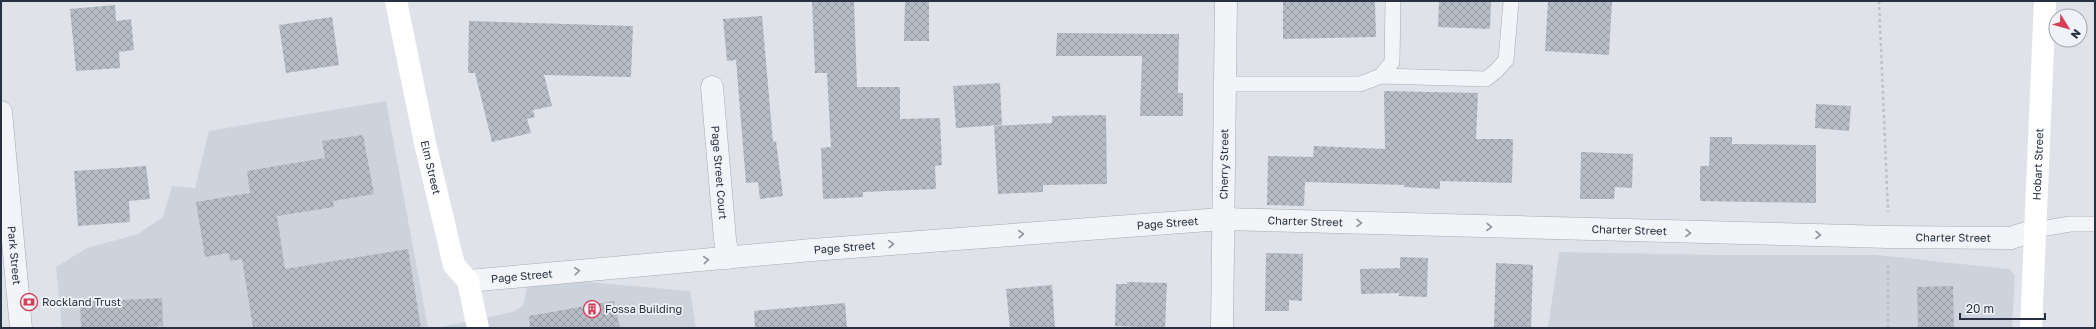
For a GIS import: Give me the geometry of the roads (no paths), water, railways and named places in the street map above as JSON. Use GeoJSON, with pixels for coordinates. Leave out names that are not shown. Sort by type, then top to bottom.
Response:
{"type":"FeatureCollection","features":[{"type":"Feature","properties":{"kind":"main road","name":"Elm Street"},"geometry":{"type":"LineString","coordinates":[[396,1],[425,143],[454,265],[468,281],[478,328]]}},
{"type":"Feature","properties":{"kind":"main road","name":"Hobart Street"},"geometry":{"type":"LineString","coordinates":[[2031,328],[2040,85],[2046,1]]}},
{"type":"Feature","properties":{"kind":"street","name":"Cherry Street"},"geometry":{"type":"LineString","coordinates":[[1222,328],[1222,219],[1226,1]]}},
{"type":"Feature","properties":{"kind":"street","name":"Page Street Court"},"geometry":{"type":"LineString","coordinates":[[712,87],[728,258]]}},
{"type":"Feature","properties":{"kind":"street","name":"Park Street"},"geometry":{"type":"LineString","coordinates":[[1,112],[9,282],[21,328]]}},
{"type":"Feature","properties":{"kind":"street","name":"Page Street"},"geometry":{"type":"LineString","coordinates":[[468,281],[728,258],[1222,219]]}},
{"type":"Feature","properties":{"kind":"street","name":"Charter Street"},"geometry":{"type":"LineString","coordinates":[[1222,219],[1888,237],[2011,238],[2035,230]]}},
{"type":"Feature","properties":{"kind":"lane"},"geometry":{"type":"LineString","coordinates":[[1381,76],[1392,62],[1393,1]]}},
{"type":"Feature","properties":{"kind":"lane"},"geometry":{"type":"LineString","coordinates":[[1224,84],[1360,84],[1381,76],[1486,79],[1506,60],[1511,2]]}},
{"type":"Feature","properties":{"kind":"lane"},"geometry":{"type":"LineString","coordinates":[[2035,230],[2070,224],[2095,224]]}},
{"type":"Feature","properties":{"kind":"place","name":"Rockland Trust"},"geometry":{"type":"Point","coordinates":[29,302]}},
{"type":"Feature","properties":{"kind":"place","name":"Fossa Building"},"geometry":{"type":"Point","coordinates":[592,309]}}]}
